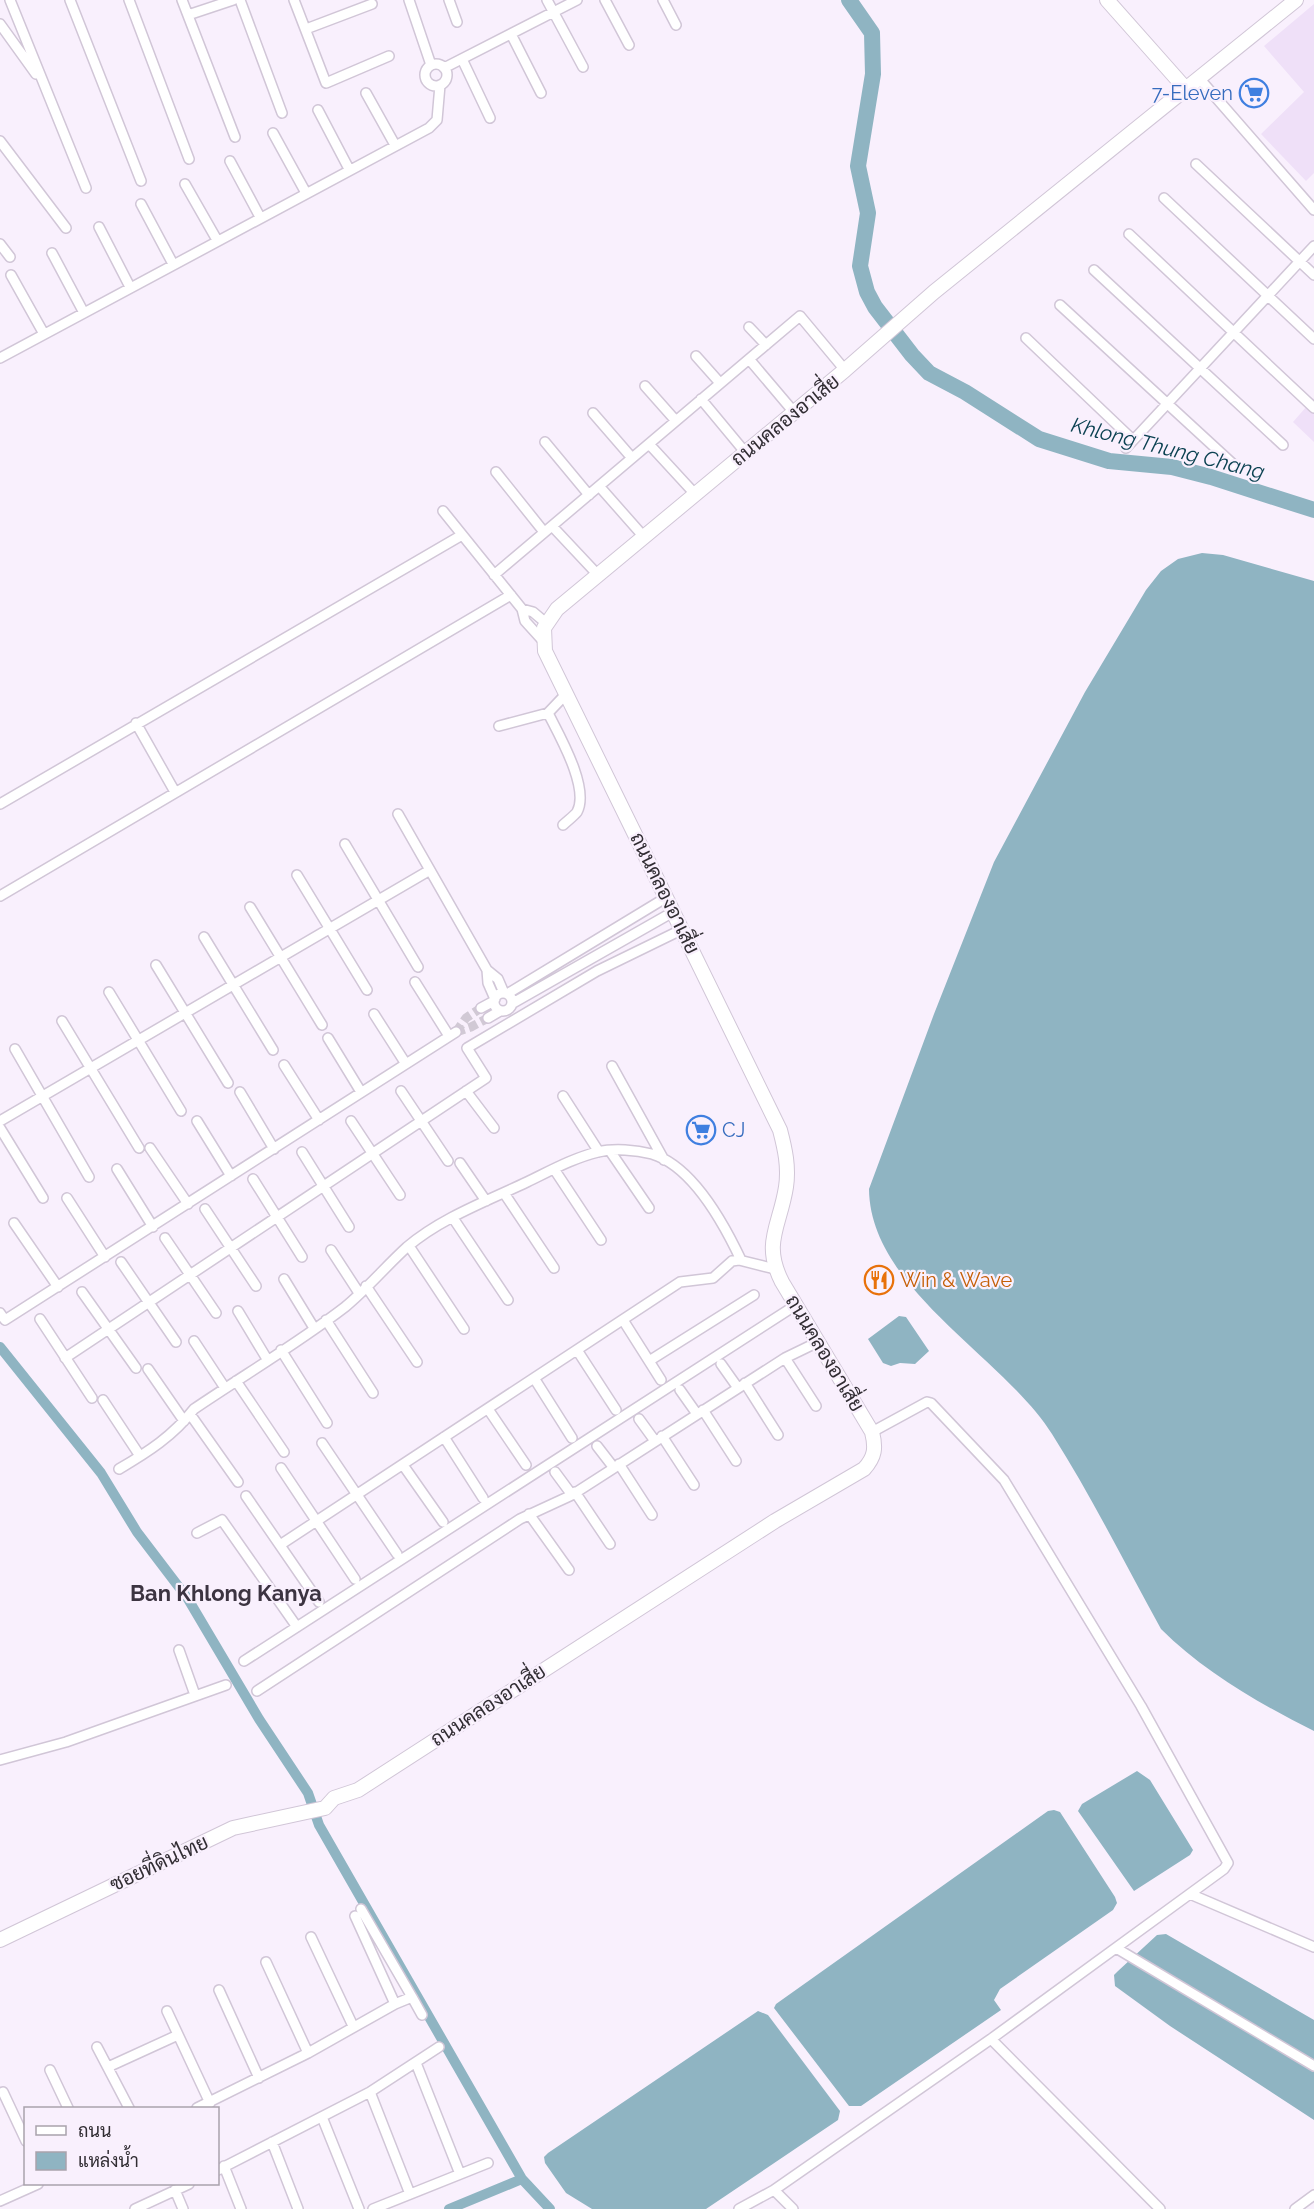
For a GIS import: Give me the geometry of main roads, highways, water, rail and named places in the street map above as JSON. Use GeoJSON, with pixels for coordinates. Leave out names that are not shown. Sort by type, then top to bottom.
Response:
{"type":"FeatureCollection","features":[{"type":"Feature","properties":{"kind":"water"},"geometry":{"type":"Polygon","coordinates":[[[1202,553],[1223,555],[1314,581],[1314,1731],[1233,1686],[1195,1659],[1161,1629],[1095,1506],[1052,1434],[1030,1405],[914,1290],[891,1258],[875,1225],[869,1189],[994,862],[1085,692],[1146,590],[1161,571],[1178,559],[1202,553]]]}},
{"type":"Feature","properties":{"kind":"water"},"geometry":{"type":"Polygon","coordinates":[[[899,1316],[906,1317],[929,1351],[915,1364],[900,1363],[891,1366],[883,1363],[868,1339],[899,1316]]]}},
{"type":"Feature","properties":{"kind":"water"},"geometry":{"type":"Polygon","coordinates":[[[1137,1771],[1150,1780],[1193,1850],[1190,1855],[1134,1891],[1078,1811],[1082,1804],[1137,1771]]]}},
{"type":"Feature","properties":{"kind":"water"},"geometry":{"type":"Polygon","coordinates":[[[1048,1811],[1060,1812],[1115,1897],[1117,1903],[1113,1910],[1000,1989],[994,2000],[1001,2010],[861,2106],[849,2106],[774,2008],[776,2004],[1048,1811]]]}},
{"type":"Feature","properties":{"kind":"water"},"geometry":{"type":"Polygon","coordinates":[[[1166,1934],[1314,2020],[1314,2120],[1170,2026],[1115,1986],[1114,1975],[1157,1935],[1166,1934]]]}},
{"type":"Feature","properties":{"kind":"water"},"geometry":{"type":"Polygon","coordinates":[[[758,2011],[768,2015],[840,2111],[838,2120],[706,2209],[592,2209],[566,2193],[545,2163],[544,2157],[548,2153],[758,2011]]]}},
{"type":"Feature","properties":{"kind":"waterway","name":"Khlong Thung Chang"},"geometry":{"type":"LineString","coordinates":[[849,0],[872,33],[873,74],[858,166],[868,213],[860,266],[867,292],[875,307],[912,355],[929,373],[965,392],[1039,439],[1109,461],[1172,467],[1211,477],[1314,510]]}},
{"type":"Feature","properties":{"kind":"waterway"},"geometry":{"type":"LineString","coordinates":[[0,1347],[101,1473],[137,1532],[188,1599],[259,1719],[308,1793],[319,1825],[522,2179],[550,2209]]}},
{"type":"Feature","properties":{"kind":"waterway"},"geometry":{"type":"LineString","coordinates":[[449,2209],[522,2179]]}},
{"type":"Feature","properties":{"kind":"tunnel"},"geometry":{"type":"LineString","coordinates":[[456,1032],[466,1018],[481,1008]]}},
{"type":"Feature","properties":{"kind":"tunnel"},"geometry":{"type":"LineString","coordinates":[[456,1032],[488,1018]]}},
{"type":"Feature","properties":{"kind":"place","name":"7-Eleven"},"geometry":{"type":"Point","coordinates":[1254,93]}},
{"type":"Feature","properties":{"kind":"place","name":"CJ"},"geometry":{"type":"Point","coordinates":[701,1130]}},
{"type":"Feature","properties":{"kind":"place","name":"Win & Wave"},"geometry":{"type":"Point","coordinates":[879,1280]}},
{"type":"Feature","properties":{"kind":"district","name":"Ban Khlong Kanya"},"geometry":{"type":"Point","coordinates":[226,1593]}}]}
